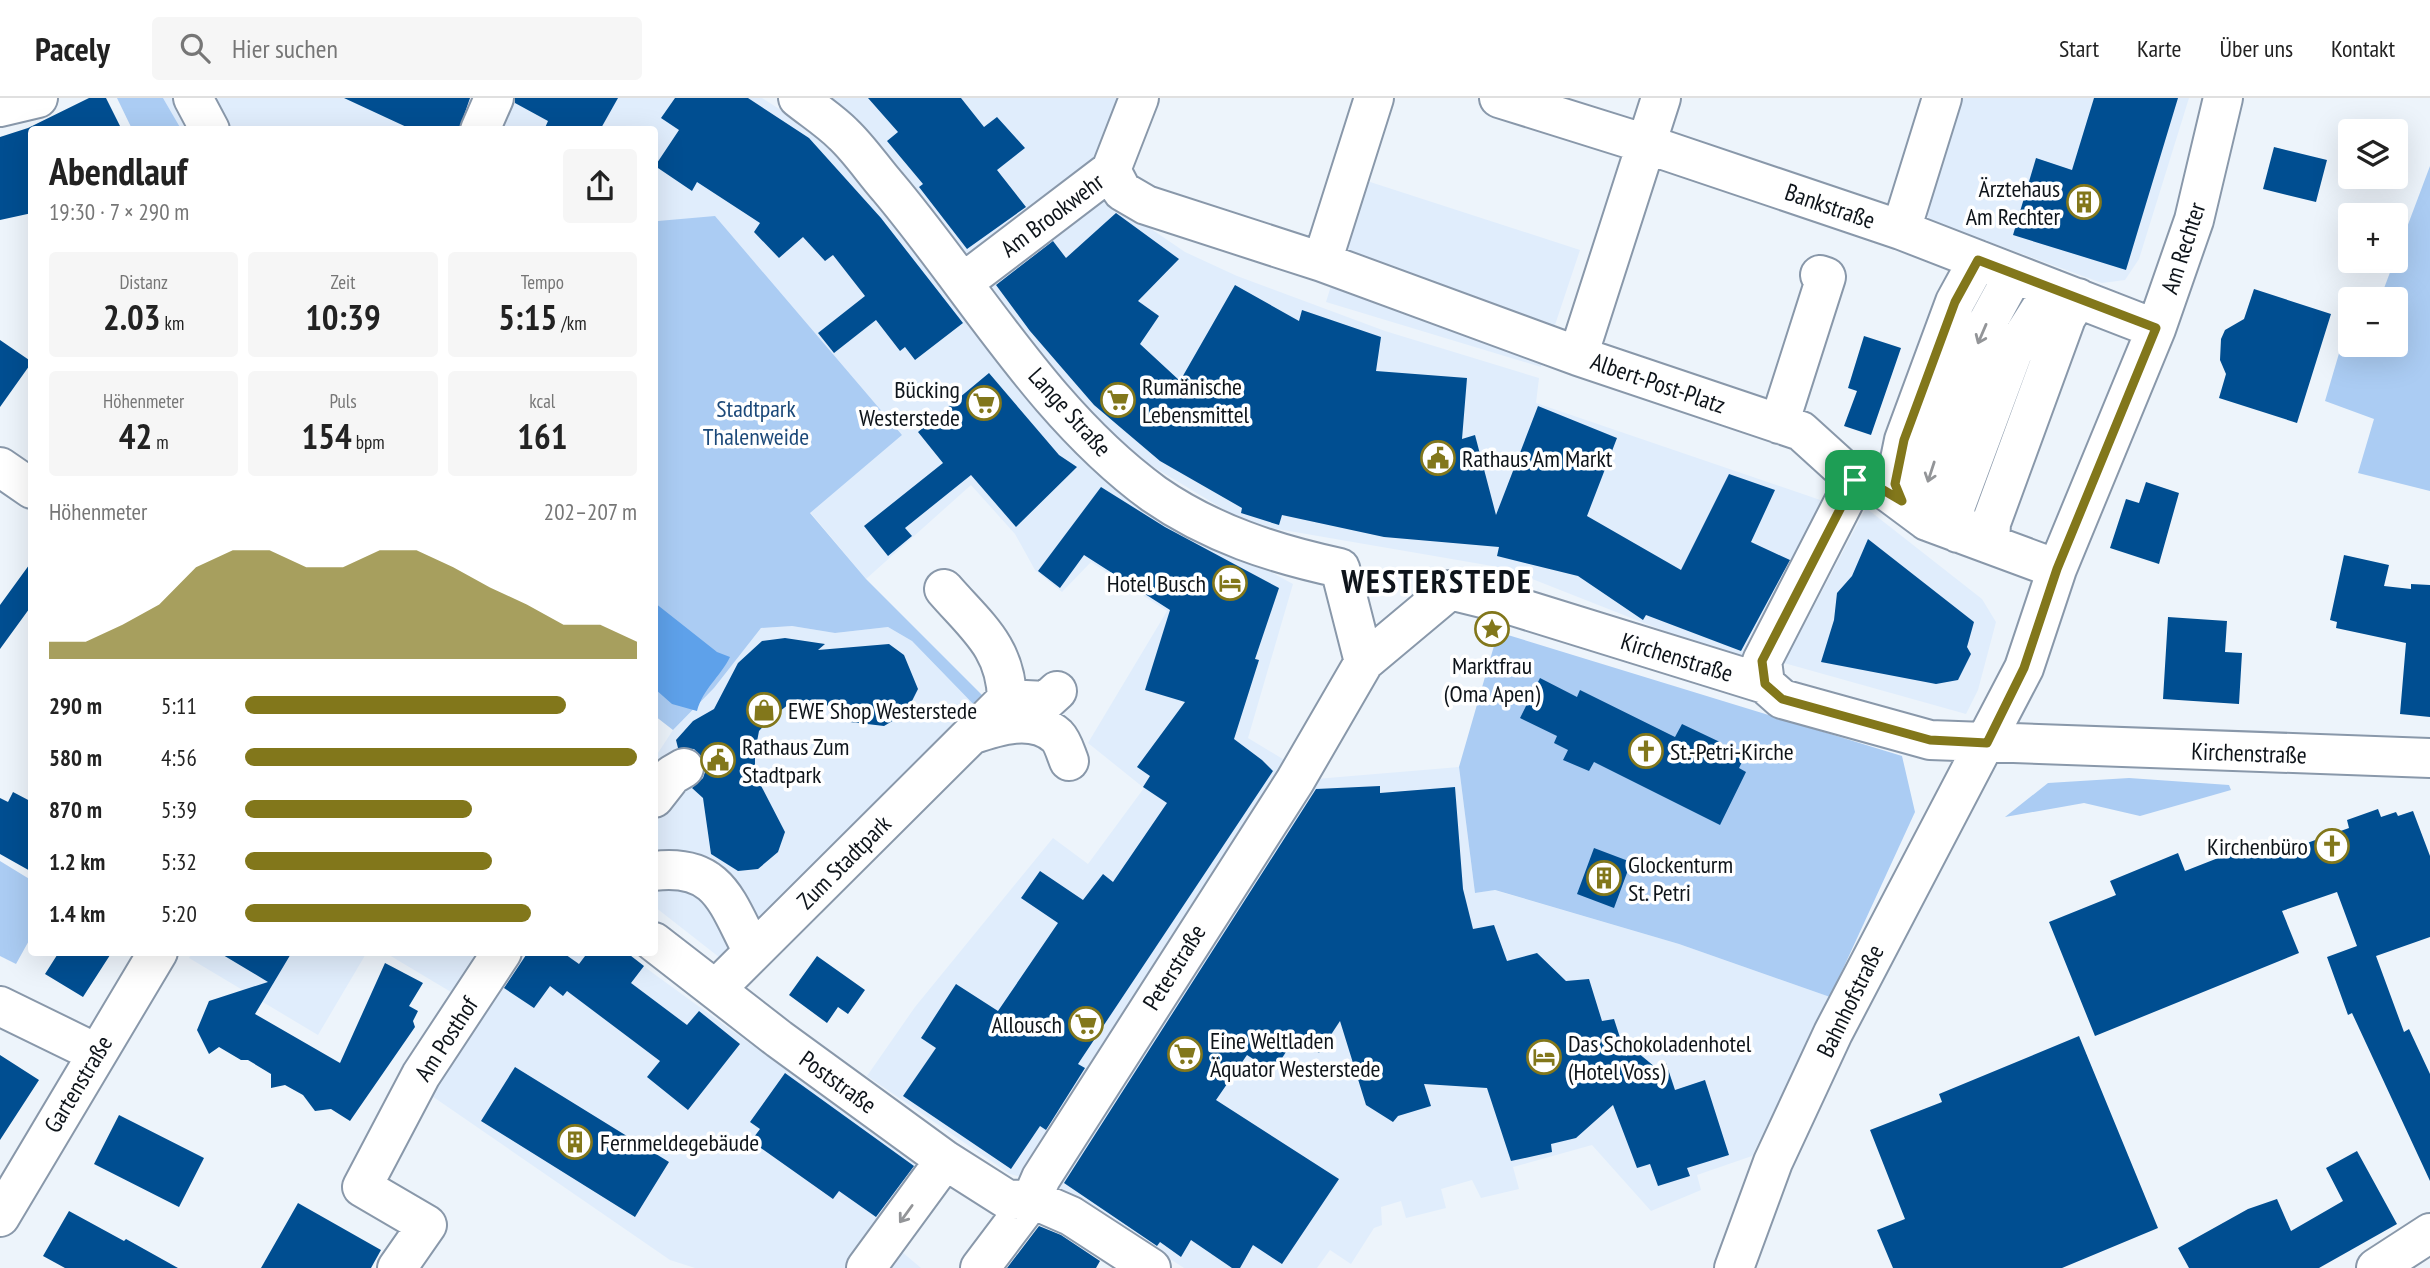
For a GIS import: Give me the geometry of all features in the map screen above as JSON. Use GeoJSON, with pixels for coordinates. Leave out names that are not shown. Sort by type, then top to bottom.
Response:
{"type":"FeatureCollection","features":[{"type":"Feature","properties":{"kind":"street"},"geometry":{"type":"LineString","coordinates":[[0,107],[38,98]]}},
{"type":"Feature","properties":{"kind":"street"},"geometry":{"type":"LineString","coordinates":[[192,98],[208,126]]}},
{"type":"Feature","properties":{"kind":"street"},"geometry":{"type":"LineString","coordinates":[[482,126],[494,98]]}},
{"type":"Feature","properties":{"kind":"street","name":"Lange Straße"},"geometry":{"type":"LineString","coordinates":[[798,98],[844,135],[1086,434],[1156,495],[1220,531],[1278,555],[1340,568],[1364,662]]}},
{"type":"Feature","properties":{"kind":"street","name":"Am Brookwehr"},"geometry":{"type":"LineString","coordinates":[[964,282],[1111,170],[1139,98]]}},
{"type":"Feature","properties":{"kind":"street","name":"Bankstraße"},"geometry":{"type":"LineString","coordinates":[[1499,98],[1646,144],[1900,230],[2156,328]]}},
{"type":"Feature","properties":{"kind":"street","name":"Albert-Post-Platz"},"geometry":{"type":"LineString","coordinates":[[1661,98],[1620,210],[1609,288],[1578,356],[1801,431],[1855,480]]}},
{"type":"Feature","properties":{"kind":"street"},"geometry":{"type":"LineString","coordinates":[[1900,230],[1911,156],[1942,98]]}},
{"type":"Feature","properties":{"kind":"street","name":"Am Rechter"},"geometry":{"type":"LineString","coordinates":[[1987,743],[2024,668],[2057,569],[2156,328],[2194,220],[2222,98]]}},
{"type":"Feature","properties":{"kind":"street"},"geometry":{"type":"LineString","coordinates":[[1322,262],[1329,194],[1364,120]]}},
{"type":"Feature","properties":{"kind":"street"},"geometry":{"type":"LineString","coordinates":[[1111,170],[1122,191],[1146,205],[1322,262],[1578,356]]}},
{"type":"Feature","properties":{"kind":"street"},"geometry":{"type":"LineString","coordinates":[[1954,522],[1895,484],[1904,440],[1955,302],[1978,260]]}},
{"type":"Feature","properties":{"kind":"street"},"geometry":{"type":"LineString","coordinates":[[1954,522],[1924,494],[1984,329],[2014,274]]}},
{"type":"Feature","properties":{"kind":"street"},"geometry":{"type":"LineString","coordinates":[[1779,424],[1792,345],[1826,276],[1820,275]]}},
{"type":"Feature","properties":{"kind":"street"},"geometry":{"type":"LineString","coordinates":[[1954,522],[1955,508],[2013,352],[2065,293]]}},
{"type":"Feature","properties":{"kind":"street"},"geometry":{"type":"LineString","coordinates":[[1954,522],[2057,343],[2065,293]]}},
{"type":"Feature","properties":{"kind":"street"},"geometry":{"type":"LineString","coordinates":[[0,467],[28,486]]}},
{"type":"Feature","properties":{"kind":"street"},"geometry":{"type":"LineString","coordinates":[[1765,684],[1762,661],[1855,480],[1873,484],[2057,569]]}},
{"type":"Feature","properties":{"kind":"street"},"geometry":{"type":"LineString","coordinates":[[944,589],[995,648],[1006,673],[1007,699],[1046,701],[1057,691]]}},
{"type":"Feature","properties":{"kind":"street","name":"Kirchenstraße"},"geometry":{"type":"LineString","coordinates":[[1364,662],[1450,590],[1507,604],[1765,684],[1782,699],[1930,740],[2430,758]]}},
{"type":"Feature","properties":{"kind":"street","name":"Peterstraße"},"geometry":{"type":"LineString","coordinates":[[980,1268],[1032,1199],[1062,1144],[1295,781],[1364,662]]}},
{"type":"Feature","properties":{"kind":"street","name":"Zum Stadtpark"},"geometry":{"type":"LineString","coordinates":[[720,990],[727,978],[1007,699]]}},
{"type":"Feature","properties":{"kind":"street","name":"Zum Stadtpark"},"geometry":{"type":"LineString","coordinates":[[971,735],[1006,723],[1042,727],[1059,737],[1069,761]]}},
{"type":"Feature","properties":{"kind":"street","name":"Bahnhofstraße"},"geometry":{"type":"LineString","coordinates":[[1734,1268],[1788,1130],[1884,909],[1987,743]]}},
{"type":"Feature","properties":{"kind":"street"},"geometry":{"type":"LineString","coordinates":[[658,793],[671,775],[684,768]]}},
{"type":"Feature","properties":{"kind":"street"},"geometry":{"type":"LineString","coordinates":[[658,871],[679,868],[701,875],[720,889],[753,953]]}},
{"type":"Feature","properties":{"kind":"street","name":"Poststraße"},"geometry":{"type":"LineString","coordinates":[[658,945],[720,990],[779,1039],[946,1160],[1007,1200],[1032,1199],[1071,1216],[1151,1268]]}},
{"type":"Feature","properties":{"kind":"street","name":"Gartenstraße"},"geometry":{"type":"LineString","coordinates":[[0,1217],[156,956]]}},
{"type":"Feature","properties":{"kind":"street","name":"Am Posthof"},"geometry":{"type":"LineString","coordinates":[[397,1268],[427,1225],[362,1186],[403,1134],[500,956]]}},
{"type":"Feature","properties":{"kind":"street"},"geometry":{"type":"LineString","coordinates":[[0,1006],[96,1053]]}},
{"type":"Feature","properties":{"kind":"street"},"geometry":{"type":"LineString","coordinates":[[866,1268],[946,1160]]}},
{"type":"Feature","properties":{"kind":"street"},"geometry":{"type":"LineString","coordinates":[[2376,1268],[2430,1233]]}},
{"type":"Feature","properties":{"kind":"shaded area"},"geometry":{"type":"Polygon","coordinates":[[[163,98],[762,98],[833,143],[1169,516],[1293,584],[1248,738],[1316,779],[1459,767],[1475,893],[1494,890],[1679,944],[1830,997],[1752,1156],[1697,1175],[1701,1190],[1651,1211],[1592,1145],[1513,1167],[1519,1189],[1481,1198],[1472,1180],[1441,1189],[1446,1208],[1406,1218],[1401,1201],[1381,1207],[1382,1225],[1374,1228],[1351,1264],[1330,1250],[1317,1268],[1184,1268],[1058,1187],[1010,1174],[867,1076],[915,1007],[1053,838],[1088,864],[1144,788],[1088,743],[1167,611],[1091,562],[1062,592],[1035,570],[1015,534],[971,485],[866,579],[810,512],[902,435],[658,230],[658,126],[179,126],[163,98]]]}},
{"type":"Feature","properties":{"kind":"shaded area"},"geometry":{"type":"Polygon","coordinates":[[[814,98],[1120,98],[1113,203],[1185,252],[1237,276],[1385,331],[1539,378],[1536,403],[1832,504],[1748,664],[1504,568],[1248,524],[1127,451],[814,98]]]}},
{"type":"Feature","properties":{"kind":"shaded area"},"geometry":{"type":"Polygon","coordinates":[[[1955,98],[2189,98],[2139,259],[2125,280],[2102,283],[1929,220],[1923,200],[1955,98]]]}},
{"type":"Feature","properties":{"kind":"shaded area"},"geometry":{"type":"Polygon","coordinates":[[[1364,180],[1580,250],[1541,367],[1326,302],[1364,180]]]}},
{"type":"Feature","properties":{"kind":"shaded area"},"geometry":{"type":"Polygon","coordinates":[[[1866,508],[1982,599],[1996,622],[1978,690],[1966,714],[1784,663],[1866,508]]]}},
{"type":"Feature","properties":{"kind":"shaded area"},"geometry":{"type":"Polygon","coordinates":[[[792,626],[835,633],[888,627],[912,641],[980,711],[724,961],[658,909],[658,753],[673,730],[714,688],[761,628],[792,626]]]}},
{"type":"Feature","properties":{"kind":"shaded area"},"geometry":{"type":"Polygon","coordinates":[[[190,956],[365,956],[318,1035],[189,958],[190,956]]]}},
{"type":"Feature","properties":{"kind":"shaded area"},"geometry":{"type":"Polygon","coordinates":[[[391,956],[481,956],[456,995],[391,956]]]}},
{"type":"Feature","properties":{"kind":"shaded area"},"geometry":{"type":"Polygon","coordinates":[[[521,956],[629,956],[925,1171],[882,1235],[921,1268],[695,1268],[670,1260],[429,1094],[521,956]]]}},
{"type":"Feature","properties":{"kind":"green space"},"geometry":{"type":"Polygon","coordinates":[[[117,98],[163,98],[179,126],[131,126],[117,98]]]}},
{"type":"Feature","properties":{"kind":"green space"},"geometry":{"type":"Polygon","coordinates":[[[2430,166],[2430,491],[2358,473],[2374,419],[2325,401],[2338,357],[2408,357],[2408,287],[2385,287],[2390,273],[2408,273],[2408,225],[2430,166]]]}},
{"type":"Feature","properties":{"kind":"green space","name":"Stadtpark Thalenweide"},"geometry":{"type":"Polygon","coordinates":[[[715,216],[902,435],[810,513],[866,579],[989,702],[980,711],[912,641],[888,627],[835,633],[792,626],[761,628],[714,688],[673,730],[658,718],[658,221],[715,216]]]}},
{"type":"Feature","properties":{"kind":"green space"},"geometry":{"type":"Polygon","coordinates":[[[1498,632],[1902,756],[1915,812],[1830,997],[1679,944],[1495,890],[1475,893],[1459,767],[1498,632]]]}},
{"type":"Feature","properties":{"kind":"green space"},"geometry":{"type":"Polygon","coordinates":[[[2129,778],[2229,785],[2231,790],[2140,816],[2084,803],[2005,817],[2048,783],[2129,778]]]}},
{"type":"Feature","properties":{"kind":"green space"},"geometry":{"type":"Polygon","coordinates":[[[0,861],[28,878],[28,942],[16,964],[0,956],[0,861]]]}},
{"type":"Feature","properties":{"kind":"water"},"geometry":{"type":"Polygon","coordinates":[[[658,605],[717,652],[730,657],[703,696],[697,711],[672,704],[658,692],[658,605]]]}},
{"type":"Feature","properties":{"kind":"building"},"geometry":{"type":"Polygon","coordinates":[[[89,98],[106,98],[120,126],[32,126],[89,98]]]}},
{"type":"Feature","properties":{"kind":"building"},"geometry":{"type":"Polygon","coordinates":[[[344,98],[470,98],[460,126],[404,126],[344,98]]]}},
{"type":"Feature","properties":{"kind":"building"},"geometry":{"type":"Polygon","coordinates":[[[515,98],[618,98],[602,126],[546,126],[548,121],[515,103],[515,98]]]}},
{"type":"Feature","properties":{"kind":"building"},"geometry":{"type":"Polygon","coordinates":[[[675,98],[748,98],[809,138],[881,218],[963,323],[915,360],[905,347],[900,351],[876,320],[834,353],[818,333],[865,296],[833,255],[825,261],[803,237],[779,258],[754,232],[760,223],[697,182],[692,191],[658,168],[658,162],[679,130],[661,118],[675,98]]]}},
{"type":"Feature","properties":{"kind":"building"},"geometry":{"type":"Polygon","coordinates":[[[868,98],[961,98],[984,127],[997,117],[1025,148],[997,170],[1026,207],[967,249],[919,187],[923,184],[887,141],[898,132],[868,98]]]}},
{"type":"Feature","properties":{"kind":"building","name":"Ärztehaus Am Rechter"},"geometry":{"type":"Polygon","coordinates":[[[2094,98],[2178,98],[2126,270],[2013,235],[2036,158],[2072,170],[2094,98]]]}},
{"type":"Feature","properties":{"kind":"building"},"geometry":{"type":"Polygon","coordinates":[[[28,128],[28,214],[0,220],[0,137],[28,128]]]}},
{"type":"Feature","properties":{"kind":"building"},"geometry":{"type":"Polygon","coordinates":[[[2274,147],[2327,160],[2316,202],[2263,189],[2274,147]]]}},
{"type":"Feature","properties":{"kind":"building"},"geometry":{"type":"Polygon","coordinates":[[[1116,213],[1179,259],[1138,301],[1159,316],[1140,344],[1180,381],[1235,285],[1299,321],[1302,310],[1381,337],[1376,371],[1467,378],[1462,439],[1475,435],[1496,515],[1538,406],[1617,438],[1587,516],[1681,570],[1729,474],[1775,490],[1751,542],[1790,560],[1741,651],[1646,615],[1643,620],[1578,576],[1497,556],[1499,547],[1384,537],[1282,515],[1279,525],[1241,513],[1242,508],[1160,461],[1094,405],[1030,331],[996,285],[1053,241],[1066,258],[1116,213]]]}},
{"type":"Feature","properties":{"kind":"building"},"geometry":{"type":"Polygon","coordinates":[[[2254,289],[2331,314],[2297,423],[2219,398],[2226,374],[2220,360],[2221,339],[2225,330],[2244,319],[2254,289]]]}},
{"type":"Feature","properties":{"kind":"building"},"geometry":{"type":"Polygon","coordinates":[[[1864,336],[1901,348],[1871,435],[1844,426],[1857,391],[1848,388],[1864,336]]]}},
{"type":"Feature","properties":{"kind":"building"},"geometry":{"type":"Polygon","coordinates":[[[0,340],[28,359],[28,368],[0,407],[0,340]]]}},
{"type":"Feature","properties":{"kind":"building"},"geometry":{"type":"Polygon","coordinates":[[[989,373],[1059,455],[1077,467],[1016,527],[971,475],[905,528],[912,536],[888,556],[864,526],[943,463],[918,432],[989,373]]]}},
{"type":"Feature","properties":{"kind":"building"},"geometry":{"type":"Polygon","coordinates":[[[2146,482],[2179,493],[2159,564],[2110,548],[2126,499],[2139,503],[2146,482]]]}},
{"type":"Feature","properties":{"kind":"building"},"geometry":{"type":"Polygon","coordinates":[[[1101,487],[1165,527],[1279,588],[1255,659],[1259,660],[1234,739],[1273,771],[1078,1064],[1085,1068],[1046,1130],[1040,1126],[1011,1169],[903,1096],[936,1048],[921,1038],[956,984],[998,1011],[1058,923],[1021,898],[1040,871],[1083,900],[1103,874],[1113,882],[1167,803],[1143,787],[1150,776],[1137,767],[1185,702],[1145,690],[1170,610],[1084,555],[1060,588],[1038,571],[1101,487]]]}},
{"type":"Feature","properties":{"kind":"building"},"geometry":{"type":"Polygon","coordinates":[[[1868,539],[1974,622],[1967,647],[1971,654],[1958,680],[1936,684],[1821,662],[1834,620],[1837,593],[1852,576],[1868,539]]]}},
{"type":"Feature","properties":{"kind":"building"},"geometry":{"type":"Polygon","coordinates":[[[2344,555],[2389,565],[2384,586],[2411,589],[2411,584],[2430,585],[2430,717],[2400,714],[2406,643],[2336,628],[2337,622],[2330,620],[2344,555]]]}},
{"type":"Feature","properties":{"kind":"building"},"geometry":{"type":"Polygon","coordinates":[[[28,566],[28,610],[0,649],[0,605],[28,566]]]}},
{"type":"Feature","properties":{"kind":"building"},"geometry":{"type":"Polygon","coordinates":[[[2168,617],[2227,621],[2225,652],[2242,653],[2239,704],[2163,699],[2168,617]]]}},
{"type":"Feature","properties":{"kind":"building","name":"Rathaus Zum Stadtpark"},"geometry":{"type":"Polygon","coordinates":[[[785,638],[825,644],[818,650],[889,644],[904,655],[918,689],[906,713],[884,726],[850,722],[830,706],[811,703],[789,704],[770,719],[759,731],[755,774],[785,832],[778,852],[758,869],[738,871],[711,854],[703,798],[692,788],[703,778],[706,769],[703,758],[694,749],[678,748],[676,740],[693,721],[714,709],[738,663],[762,641],[785,638]]]}},
{"type":"Feature","properties":{"kind":"building","name":"St.-Petri-Kirche"},"geometry":{"type":"Polygon","coordinates":[[[1540,678],[1577,697],[1580,690],[1675,737],[1682,724],[1722,743],[1720,749],[1743,760],[1739,768],[1746,772],[1720,825],[1594,762],[1589,771],[1563,760],[1568,750],[1554,743],[1557,736],[1520,718],[1540,678]]]}},
{"type":"Feature","properties":{"kind":"building"},"geometry":{"type":"Polygon","coordinates":[[[1380,786],[1380,793],[1455,787],[1463,889],[1473,929],[1494,925],[1507,961],[1537,953],[1566,981],[1589,979],[1602,1021],[1614,1019],[1626,1056],[1637,1052],[1655,1067],[1666,1063],[1675,1090],[1705,1080],[1729,1155],[1687,1168],[1690,1176],[1658,1186],[1650,1164],[1637,1168],[1613,1105],[1576,1138],[1551,1144],[1552,1152],[1511,1161],[1487,1088],[1424,1084],[1431,1106],[1398,1116],[1393,1122],[1366,1105],[1340,1021],[1319,1053],[1295,1038],[1273,1072],[1247,1055],[1216,1100],[1339,1179],[1282,1264],[1253,1245],[1240,1268],[1232,1268],[1191,1240],[1181,1257],[1160,1242],[1157,1246],[1064,1183],[1316,789],[1380,786]]]}},
{"type":"Feature","properties":{"kind":"building"},"geometry":{"type":"Polygon","coordinates":[[[13,792],[28,800],[28,870],[0,854],[0,798],[8,802],[13,792]]]}},
{"type":"Feature","properties":{"kind":"building"},"geometry":{"type":"Polygon","coordinates":[[[2378,809],[2381,817],[2396,812],[2398,816],[2413,811],[2430,856],[2430,937],[2376,956],[2404,1032],[2409,1029],[2430,1074],[2430,1181],[2352,1013],[2348,1015],[2327,957],[2357,946],[2337,892],[2282,911],[2299,953],[2095,1036],[2049,922],[2116,895],[2110,881],[2178,853],[2185,871],[2264,840],[2271,856],[2349,828],[2347,820],[2378,809]]]}},
{"type":"Feature","properties":{"kind":"building","name":"Glockenturm St. Petri"},"geometry":{"type":"Polygon","coordinates":[[[1594,848],[1631,862],[1614,908],[1577,894],[1594,848]]]}},
{"type":"Feature","properties":{"kind":"building"},"geometry":{"type":"Polygon","coordinates":[[[56,956],[109,956],[83,997],[45,974],[56,956]]]}},
{"type":"Feature","properties":{"kind":"building"},"geometry":{"type":"Polygon","coordinates":[[[225,956],[290,956],[255,1014],[340,1063],[385,963],[423,983],[409,1006],[418,1011],[413,1021],[415,1027],[350,1121],[331,1109],[315,1111],[303,1095],[285,1085],[271,1088],[271,1074],[248,1060],[241,1060],[219,1047],[209,1054],[197,1030],[209,1001],[268,982],[225,956]]]}},
{"type":"Feature","properties":{"kind":"building"},"geometry":{"type":"Polygon","coordinates":[[[525,956],[568,956],[579,964],[585,956],[631,956],[644,966],[631,983],[687,1025],[699,1011],[740,1044],[688,1110],[647,1077],[660,1061],[567,991],[563,996],[550,986],[534,1008],[504,988],[525,956]]]}},
{"type":"Feature","properties":{"kind":"building"},"geometry":{"type":"Polygon","coordinates":[[[817,956],[865,990],[848,1014],[838,1007],[827,1023],[789,995],[817,956]]]}},
{"type":"Feature","properties":{"kind":"building"},"geometry":{"type":"Polygon","coordinates":[[[2079,1036],[2158,1228],[2062,1268],[1893,1268],[1877,1230],[1905,1219],[1870,1130],[1942,1102],[1939,1094],[2079,1036]]]}},
{"type":"Feature","properties":{"kind":"building"},"geometry":{"type":"Polygon","coordinates":[[[0,1055],[39,1080],[0,1140],[0,1055]]]}},
{"type":"Feature","properties":{"kind":"building","name":"Fernmeldegebäude"},"geometry":{"type":"Polygon","coordinates":[[[515,1067],[669,1162],[635,1217],[481,1121],[515,1067]]]}},
{"type":"Feature","properties":{"kind":"building"},"geometry":{"type":"Polygon","coordinates":[[[785,1073],[914,1166],[876,1217],[839,1191],[833,1199],[751,1141],[760,1129],[750,1122],[785,1073]]]}},
{"type":"Feature","properties":{"kind":"building"},"geometry":{"type":"Polygon","coordinates":[[[119,1115],[204,1158],[179,1207],[94,1164],[119,1115]]]}},
{"type":"Feature","properties":{"kind":"building"},"geometry":{"type":"Polygon","coordinates":[[[2357,1151],[2397,1224],[2319,1268],[2189,1268],[2178,1248],[2248,1209],[2277,1199],[2291,1231],[2343,1201],[2326,1168],[2357,1151]]]}},
{"type":"Feature","properties":{"kind":"building"},"geometry":{"type":"Polygon","coordinates":[[[298,1203],[381,1250],[371,1268],[261,1268],[298,1203]]]}},
{"type":"Feature","properties":{"kind":"building"},"geometry":{"type":"Polygon","coordinates":[[[69,1211],[178,1268],[65,1268],[43,1256],[69,1211]]]}},
{"type":"Feature","properties":{"kind":"building"},"geometry":{"type":"Polygon","coordinates":[[[1039,1226],[1061,1235],[1100,1261],[1096,1268],[1007,1268],[1039,1226]]]}},
{"type":"Feature","properties":{"kind":"place","name":"Ärztehaus Am Rechter"},"geometry":{"type":"Point","coordinates":[2084,202]}},
{"type":"Feature","properties":{"kind":"place","name":"Rumänische Lebensmittel"},"geometry":{"type":"Point","coordinates":[1118,400]}},
{"type":"Feature","properties":{"kind":"place","name":"Bücking Westerstede"},"geometry":{"type":"Point","coordinates":[984,403]}},
{"type":"Feature","properties":{"kind":"place","name":"Rathaus Am Markt"},"geometry":{"type":"Point","coordinates":[1438,458]}},
{"type":"Feature","properties":{"kind":"place","name":"Hotel Busch"},"geometry":{"type":"Point","coordinates":[1230,583]}},
{"type":"Feature","properties":{"kind":"place","name":"Marktfrau (Oma Apen)"},"geometry":{"type":"Point","coordinates":[1492,629]}},
{"type":"Feature","properties":{"kind":"place","name":"EWE Shop Westerstede"},"geometry":{"type":"Point","coordinates":[764,710]}},
{"type":"Feature","properties":{"kind":"place","name":"St.-Petri-Kirche"},"geometry":{"type":"Point","coordinates":[1646,751]}},
{"type":"Feature","properties":{"kind":"place","name":"Rathaus Zum Stadtpark"},"geometry":{"type":"Point","coordinates":[718,760]}},
{"type":"Feature","properties":{"kind":"place","name":"Kirchenbüro"},"geometry":{"type":"Point","coordinates":[2332,846]}},
{"type":"Feature","properties":{"kind":"place","name":"Glockenturm St. Petri"},"geometry":{"type":"Point","coordinates":[1604,878]}},
{"type":"Feature","properties":{"kind":"place","name":"Allousch"},"geometry":{"type":"Point","coordinates":[1086,1024]}},
{"type":"Feature","properties":{"kind":"place","name":"Eine Weltladen Äquator Westerstede"},"geometry":{"type":"Point","coordinates":[1185,1054]}},
{"type":"Feature","properties":{"kind":"place","name":"Das Schokoladenhotel (Hotel Voss)"},"geometry":{"type":"Point","coordinates":[1544,1057]}},
{"type":"Feature","properties":{"kind":"place","name":"Fernmeldegebäude"},"geometry":{"type":"Point","coordinates":[575,1142]}},
{"type":"Feature","properties":{"kind":"district","name":"WESTERSTEDE"},"geometry":{"type":"Point","coordinates":[1437,581]}},
{"type":"Feature","properties":{"kind":"route"},"geometry":{"type":"LineString","coordinates":[[1978,260],[2156,328],[2057,569],[2024,668],[1987,743],[1930,740],[1782,699],[1765,684],[1762,661],[1855,480],[1873,484],[1902,501],[1895,484],[1904,440],[1955,302],[1978,260]]}}]}
